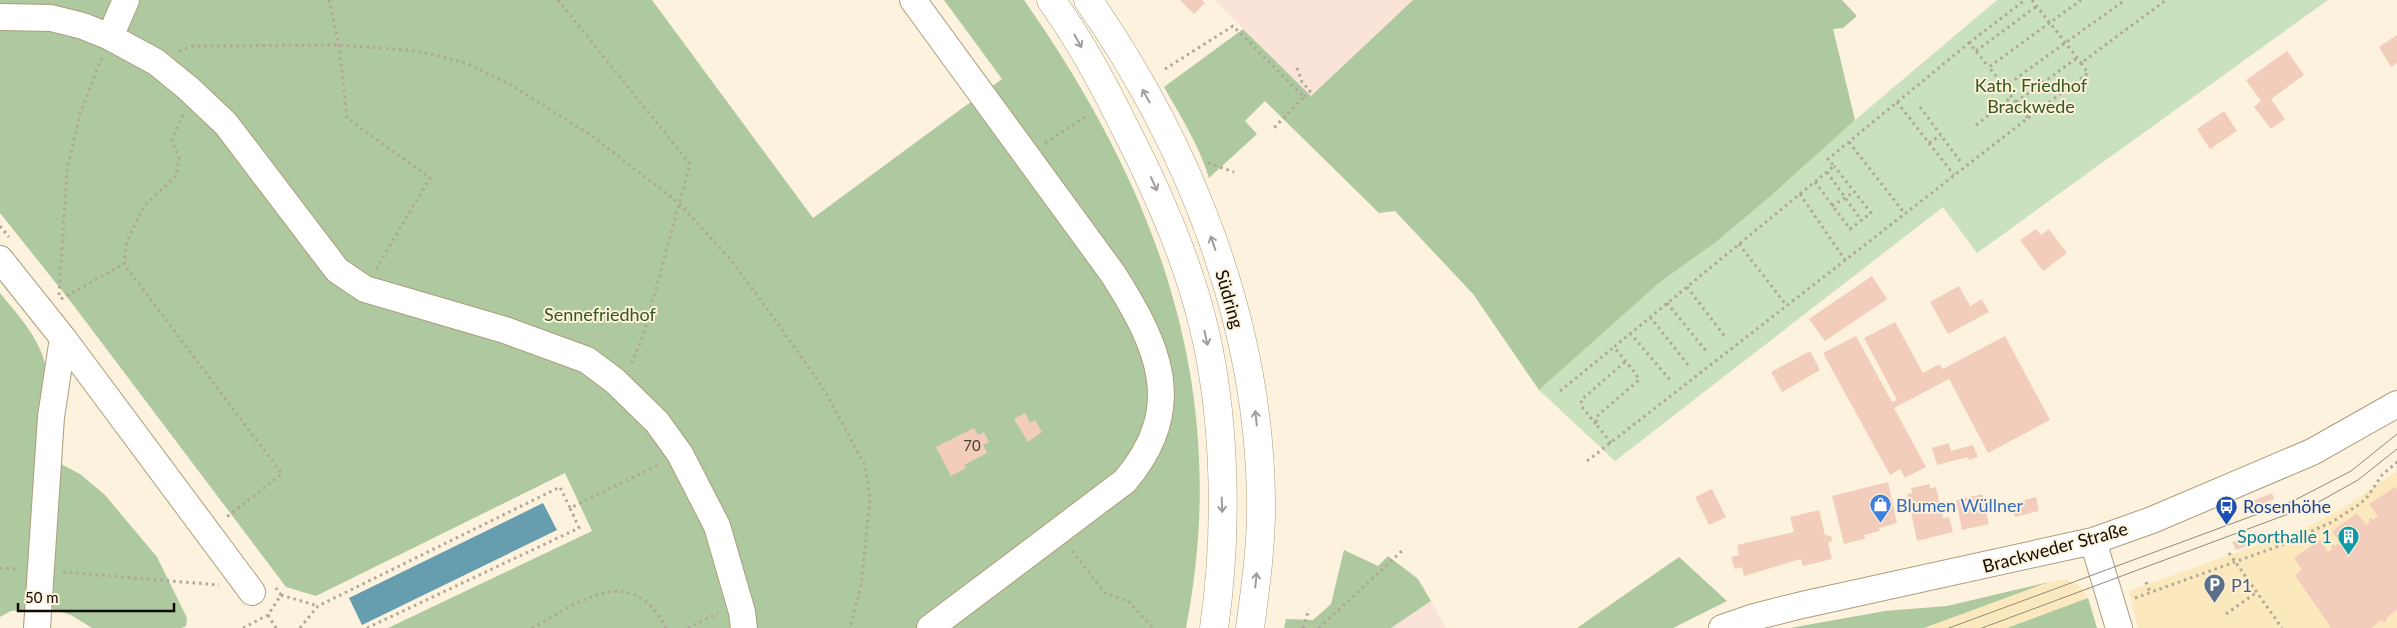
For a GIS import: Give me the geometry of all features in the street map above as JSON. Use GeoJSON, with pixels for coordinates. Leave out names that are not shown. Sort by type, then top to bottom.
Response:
{"type":"FeatureCollection","features":[{"type":"Feature","properties":{"kind":"main road","name":"Südring"},"geometry":{"type":"LineString","coordinates":[[1051,0],[1068,24],[1108,95],[1154,183],[1191,280],[1202,320],[1216,399],[1220,457],[1223,545],[1214,628]]}},
{"type":"Feature","properties":{"kind":"main road","name":"Südring"},"geometry":{"type":"LineString","coordinates":[[1088,0],[1109,30],[1177,151],[1206,222],[1235,307],[1252,393],[1259,449],[1260,542],[1250,628]]}},
{"type":"Feature","properties":{"kind":"street"},"geometry":{"type":"LineString","coordinates":[[110,37],[126,0]]}},
{"type":"Feature","properties":{"kind":"street"},"geometry":{"type":"LineString","coordinates":[[913,0],[1113,274],[1142,320],[1158,360],[1161,380],[1161,400],[1156,422],[1138,466],[1125,481],[930,628]]}},
{"type":"Feature","properties":{"kind":"street"},"geometry":{"type":"LineString","coordinates":[[1094,0],[1109,30]]}},
{"type":"Feature","properties":{"kind":"street"},"geometry":{"type":"LineString","coordinates":[[0,17],[51,18],[83,26],[110,37],[156,62],[198,97],[226,124],[337,270],[364,289],[505,330],[587,360],[615,381],[657,422],[680,454],[717,526],[739,602],[744,628]]}},
{"type":"Feature","properties":{"kind":"street"},"geometry":{"type":"LineString","coordinates":[[0,259],[63,338],[247,586]]}},
{"type":"Feature","properties":{"kind":"street"},"geometry":{"type":"LineString","coordinates":[[37,628],[51,417],[63,338]]}},
{"type":"Feature","properties":{"kind":"street","name":"Brackweder Straße"},"geometry":{"type":"LineString","coordinates":[[1722,628],[1754,617],[1802,605],[2092,541],[2161,516],[2312,452],[2397,404]]}},
{"type":"Feature","properties":{"kind":"street"},"geometry":{"type":"LineString","coordinates":[[2092,541],[2116,617]]}},
{"type":"Feature","properties":{"kind":"path"},"geometry":{"type":"LineString","coordinates":[[329,0],[340,45],[347,118],[430,178],[364,289]]}},
{"type":"Feature","properties":{"kind":"path"},"geometry":{"type":"LineString","coordinates":[[558,0],[690,164],[643,336],[629,368],[615,381]]}},
{"type":"Feature","properties":{"kind":"path"},"geometry":{"type":"LineString","coordinates":[[1815,182],[1850,229],[1871,213],[1828,159],[1969,43],[2025,0]]}},
{"type":"Feature","properties":{"kind":"path"},"geometry":{"type":"LineString","coordinates":[[1587,461],[2088,73],[2032,0]]}},
{"type":"Feature","properties":{"kind":"path"},"geometry":{"type":"LineString","coordinates":[[1989,67],[2081,0]]}},
{"type":"Feature","properties":{"kind":"path"},"geometry":{"type":"LineString","coordinates":[[2004,87],[2125,0]]}},
{"type":"Feature","properties":{"kind":"path"},"geometry":{"type":"LineString","coordinates":[[2081,63],[2166,0]]}},
{"type":"Feature","properties":{"kind":"path"},"geometry":{"type":"LineString","coordinates":[[1976,52],[2037,6]]}},
{"type":"Feature","properties":{"kind":"path"},"geometry":{"type":"LineString","coordinates":[[1165,69],[1233,26],[1304,97]]}},
{"type":"Feature","properties":{"kind":"path"},"geometry":{"type":"LineString","coordinates":[[110,37],[80,114],[67,170],[59,301],[124,264]]}},
{"type":"Feature","properties":{"kind":"path"},"geometry":{"type":"LineString","coordinates":[[1969,43],[2028,118]]}},
{"type":"Feature","properties":{"kind":"path"},"geometry":{"type":"LineString","coordinates":[[156,62],[170,54],[193,46],[340,45],[418,51],[466,63],[511,85],[592,136],[679,203],[730,260],[776,321],[825,391],[865,466],[870,499],[861,586],[850,628]]}},
{"type":"Feature","properties":{"kind":"path"},"geometry":{"type":"LineString","coordinates":[[2016,102],[2077,58]]}},
{"type":"Feature","properties":{"kind":"path"},"geometry":{"type":"LineString","coordinates":[[1273,129],[1310,91],[1302,82],[1298,68]]}},
{"type":"Feature","properties":{"kind":"path"},"geometry":{"type":"LineString","coordinates":[[198,97],[178,125],[172,141],[179,158],[176,176],[144,206],[127,241],[124,264],[282,474],[226,518],[207,530]]}},
{"type":"Feature","properties":{"kind":"path"},"geometry":{"type":"LineString","coordinates":[[1976,125],[2012,97]]}},
{"type":"Feature","properties":{"kind":"path"},"geometry":{"type":"LineString","coordinates":[[1897,102],[1954,175]]}},
{"type":"Feature","properties":{"kind":"path"},"geometry":{"type":"LineString","coordinates":[[1920,107],[1960,161]]}},
{"type":"Feature","properties":{"kind":"path"},"geometry":{"type":"LineString","coordinates":[[1027,156],[1088,115]]}},
{"type":"Feature","properties":{"kind":"path"},"geometry":{"type":"LineString","coordinates":[[1929,143],[1941,135]]}},
{"type":"Feature","properties":{"kind":"path"},"geometry":{"type":"LineString","coordinates":[[1849,142],[1905,214]]}},
{"type":"Feature","properties":{"kind":"path"},"geometry":{"type":"LineString","coordinates":[[1207,162],[1234,172]]}},
{"type":"Feature","properties":{"kind":"path"},"geometry":{"type":"LineString","coordinates":[[1560,391],[1834,166]]}},
{"type":"Feature","properties":{"kind":"path"},"geometry":{"type":"LineString","coordinates":[[1826,172],[1861,220]]}},
{"type":"Feature","properties":{"kind":"path"},"geometry":{"type":"LineString","coordinates":[[1832,206],[1854,192]]}},
{"type":"Feature","properties":{"kind":"path"},"geometry":{"type":"LineString","coordinates":[[1800,194],[1845,260]]}},
{"type":"Feature","properties":{"kind":"path"},"geometry":{"type":"LineString","coordinates":[[1740,244],[1787,306]]}},
{"type":"Feature","properties":{"kind":"path"},"geometry":{"type":"LineString","coordinates":[[1687,287],[1726,338]]}},
{"type":"Feature","properties":{"kind":"path"},"geometry":{"type":"LineString","coordinates":[[1667,303],[1707,352]]}},
{"type":"Feature","properties":{"kind":"path"},"geometry":{"type":"LineString","coordinates":[[1650,317],[1689,366]]}},
{"type":"Feature","properties":{"kind":"path"},"geometry":{"type":"LineString","coordinates":[[1630,333],[1670,380]]}},
{"type":"Feature","properties":{"kind":"path"},"geometry":{"type":"LineString","coordinates":[[1596,424],[1596,417],[1638,380],[1614,347]]}},
{"type":"Feature","properties":{"kind":"path"},"geometry":{"type":"LineString","coordinates":[[1611,443],[1582,407],[1581,400],[1626,361]]}},
{"type":"Feature","properties":{"kind":"path"},"geometry":{"type":"LineString","coordinates":[[570,508],[680,454]]}},
{"type":"Feature","properties":{"kind":"path"},"geometry":{"type":"LineString","coordinates":[[2116,617],[2150,592],[2278,546],[2332,522],[2360,504],[2368,496],[2382,475],[2397,462]]}},
{"type":"Feature","properties":{"kind":"path"},"geometry":{"type":"LineString","coordinates":[[300,628],[318,606],[560,487],[579,528],[367,628]]}},
{"type":"Feature","properties":{"kind":"path"},"geometry":{"type":"LineString","coordinates":[[1058,532],[1105,593],[1129,602],[1153,628]]}},
{"type":"Feature","properties":{"kind":"path"},"geometry":{"type":"LineString","coordinates":[[2275,536],[2278,546]]}},
{"type":"Feature","properties":{"kind":"path"},"geometry":{"type":"LineString","coordinates":[[1319,628],[1404,549]]}},
{"type":"Feature","properties":{"kind":"path"},"geometry":{"type":"LineString","coordinates":[[2228,553],[2282,628]]}},
{"type":"Feature","properties":{"kind":"path"},"geometry":{"type":"LineString","coordinates":[[40,570],[247,586]]}},
{"type":"Feature","properties":{"kind":"path"},"geometry":{"type":"LineString","coordinates":[[2146,582],[2150,592]]}},
{"type":"Feature","properties":{"kind":"path"},"geometry":{"type":"LineString","coordinates":[[532,628],[600,593],[617,590],[633,593],[647,602],[660,617],[666,628]]}},
{"type":"Feature","properties":{"kind":"path"},"geometry":{"type":"LineString","coordinates":[[2226,614],[2256,592]]}},
{"type":"Feature","properties":{"kind":"path"},"geometry":{"type":"LineString","coordinates":[[281,595],[318,606]]}},
{"type":"Feature","properties":{"kind":"path"},"geometry":{"type":"LineString","coordinates":[[688,628],[739,602]]}},
{"type":"Feature","properties":{"kind":"path"},"geometry":{"type":"LineString","coordinates":[[1303,628],[1309,608]]}},
{"type":"Feature","properties":{"kind":"path"},"geometry":{"type":"LineString","coordinates":[[243,628],[268,615]]}},
{"type":"Feature","properties":{"kind":"shaded area"},"geometry":{"type":"Polygon","coordinates":[[[1215,0],[1413,0],[1311,96],[1215,0]]]}},
{"type":"Feature","properties":{"kind":"shaded area"},"geometry":{"type":"Polygon","coordinates":[[[2397,471],[2397,628],[2138,628],[2129,591],[2310,526],[2346,506],[2397,471]]]}},
{"type":"Feature","properties":{"kind":"shaded area"},"geometry":{"type":"Polygon","coordinates":[[[2065,579],[2081,586],[2088,598],[2007,628],[1924,628],[2049,582],[2065,579]]]}},
{"type":"Feature","properties":{"kind":"shaded area"},"geometry":{"type":"Polygon","coordinates":[[[1431,601],[1446,628],[1391,628],[1431,601]]]}},
{"type":"Feature","properties":{"kind":"green space","name":"Sennefriedhof"},"geometry":{"type":"Polygon","coordinates":[[[0,0],[652,0],[813,218],[1002,79],[944,0],[1024,0],[1072,73],[1113,146],[1147,221],[1173,298],[1191,376],[1199,457],[1198,541],[1186,628],[388,628],[592,531],[565,473],[316,596],[286,587],[71,302],[0,213],[0,0]]]}},
{"type":"Feature","properties":{"kind":"green space"},"geometry":{"type":"Polygon","coordinates":[[[1413,0],[1842,0],[1857,16],[1843,28],[1833,29],[1855,120],[1772,195],[1716,242],[1659,283],[1539,390],[1473,294],[1395,211],[1379,213],[1265,101],[1245,121],[1257,134],[1209,178],[1195,143],[1164,87],[1243,29],[1311,96],[1413,0]]]}},
{"type":"Feature","properties":{"kind":"green space","name":"Kath. Friedhof Brackwede"},"geometry":{"type":"Polygon","coordinates":[[[1997,0],[2328,0],[1977,253],[1943,207],[1615,461],[1539,390],[1659,283],[1716,242],[1772,195],[1855,120],[1997,0]]]}},
{"type":"Feature","properties":{"kind":"green space"},"geometry":{"type":"Polygon","coordinates":[[[0,293],[32,334],[45,363],[38,452],[80,474],[105,495],[157,557],[187,618],[186,626],[181,628],[92,628],[71,615],[48,608],[11,611],[0,617],[0,293]]]}},
{"type":"Feature","properties":{"kind":"green space"},"geometry":{"type":"Polygon","coordinates":[[[1344,550],[1378,566],[1388,556],[1418,579],[1431,601],[1391,628],[1284,628],[1286,619],[1313,620],[1331,604],[1344,550]]]}},
{"type":"Feature","properties":{"kind":"green space"},"geometry":{"type":"Polygon","coordinates":[[[1679,557],[1727,601],[1673,628],[1577,628],[1679,557]]]}},
{"type":"Feature","properties":{"kind":"green space"},"geometry":{"type":"Polygon","coordinates":[[[2049,582],[1924,628],[1790,628],[1885,611],[1947,606],[2049,582]]]}},
{"type":"Feature","properties":{"kind":"green space"},"geometry":{"type":"Polygon","coordinates":[[[2088,598],[2097,628],[2007,628],[2088,598]]]}},
{"type":"Feature","properties":{"kind":"water"},"geometry":{"type":"Polygon","coordinates":[[[543,503],[557,530],[362,625],[349,598],[543,503]]]}},
{"type":"Feature","properties":{"kind":"building"},"geometry":{"type":"Polygon","coordinates":[[[1180,0],[1202,0],[1205,3],[1194,14],[1180,0]]]}},
{"type":"Feature","properties":{"kind":"building"},"geometry":{"type":"Polygon","coordinates":[[[2397,35],[2397,63],[2391,67],[2379,47],[2397,35]]]}},
{"type":"Feature","properties":{"kind":"building"},"geometry":{"type":"Polygon","coordinates":[[[2287,51],[2304,75],[2271,99],[2285,119],[2271,129],[2254,107],[2261,101],[2246,80],[2287,51]]]}},
{"type":"Feature","properties":{"kind":"building"},"geometry":{"type":"Polygon","coordinates":[[[2224,111],[2237,131],[2210,149],[2197,129],[2224,111]]]}},
{"type":"Feature","properties":{"kind":"building"},"geometry":{"type":"Polygon","coordinates":[[[2036,229],[2041,235],[2049,229],[2067,253],[2043,271],[2020,240],[2036,229]]]}},
{"type":"Feature","properties":{"kind":"building"},"geometry":{"type":"Polygon","coordinates":[[[1872,276],[1887,299],[1825,341],[1809,319],[1872,276]]]}},
{"type":"Feature","properties":{"kind":"building"},"geometry":{"type":"Polygon","coordinates":[[[1959,286],[1970,306],[1982,299],[1989,312],[1948,334],[1930,302],[1959,286]]]}},
{"type":"Feature","properties":{"kind":"building"},"geometry":{"type":"Polygon","coordinates":[[[1895,322],[1923,373],[1939,364],[1943,369],[2005,336],[2050,420],[1988,453],[1949,379],[1894,408],[1926,467],[1905,478],[1900,469],[1890,475],[1823,353],[1856,336],[1892,402],[1897,400],[1864,338],[1895,322]]]}},
{"type":"Feature","properties":{"kind":"building"},"geometry":{"type":"Polygon","coordinates":[[[1810,351],[1820,370],[1782,392],[1771,372],[1810,351]]]}},
{"type":"Feature","properties":{"kind":"building"},"geometry":{"type":"Polygon","coordinates":[[[1025,413],[1030,423],[1035,420],[1042,432],[1028,442],[1014,419],[1025,413]]]}},
{"type":"Feature","properties":{"kind":"building"},"geometry":{"type":"Polygon","coordinates":[[[974,428],[978,435],[984,432],[989,442],[983,445],[987,453],[964,465],[966,468],[951,476],[936,447],[974,428]]]}},
{"type":"Feature","properties":{"kind":"building"},"geometry":{"type":"Polygon","coordinates":[[[1949,443],[1951,451],[1973,445],[1978,457],[1969,460],[1968,457],[1937,465],[1932,448],[1949,443]]]}},
{"type":"Feature","properties":{"kind":"building"},"geometry":{"type":"Polygon","coordinates":[[[1888,482],[1897,523],[1879,528],[1880,531],[1864,535],[1865,539],[1844,544],[1832,496],[1888,482]]]}},
{"type":"Feature","properties":{"kind":"building"},"geometry":{"type":"Polygon","coordinates":[[[1930,484],[1930,488],[1936,487],[1943,518],[1949,517],[1953,532],[1917,541],[1907,494],[1912,493],[1911,488],[1930,484]]]}},
{"type":"Feature","properties":{"kind":"building","name":"Sporthalle 1"},"geometry":{"type":"Polygon","coordinates":[[[2395,487],[2397,489],[2397,610],[2386,618],[2387,620],[2384,623],[2382,620],[2371,628],[2331,628],[2295,575],[2302,570],[2294,558],[2320,540],[2328,552],[2332,549],[2331,546],[2340,543],[2332,531],[2357,513],[2366,525],[2370,522],[2369,519],[2371,517],[2373,520],[2378,516],[2369,504],[2395,487]]]}},
{"type":"Feature","properties":{"kind":"building"},"geometry":{"type":"Polygon","coordinates":[[[1712,489],[1726,517],[1709,525],[1695,497],[1712,489]]]}},
{"type":"Feature","properties":{"kind":"building"},"geometry":{"type":"Polygon","coordinates":[[[2272,493],[2274,499],[2247,510],[2245,504],[2272,493]]]}},
{"type":"Feature","properties":{"kind":"building"},"geometry":{"type":"Polygon","coordinates":[[[1982,494],[1989,524],[1962,530],[1956,500],[1982,494]]]}},
{"type":"Feature","properties":{"kind":"building"},"geometry":{"type":"Polygon","coordinates":[[[2036,497],[2039,511],[2015,517],[2011,504],[2036,497]]]}},
{"type":"Feature","properties":{"kind":"building"},"geometry":{"type":"Polygon","coordinates":[[[1819,510],[1825,535],[1831,536],[1832,541],[1828,543],[1832,559],[1803,566],[1801,559],[1744,576],[1742,567],[1735,569],[1731,557],[1739,555],[1737,545],[1794,532],[1790,517],[1819,510]]]}},
{"type":"Feature","properties":{"kind":"building"},"geometry":{"type":"Polygon","coordinates":[[[2261,532],[2264,540],[2236,550],[2232,542],[2261,532]]]}},
{"type":"Feature","properties":{"kind":"tram line"},"geometry":{"type":"LineString","coordinates":[[1949,628],[2293,501],[2351,471],[2397,434]]}},
{"type":"Feature","properties":{"kind":"tram line"},"geometry":{"type":"LineString","coordinates":[[1982,628],[2315,504],[2358,480],[2397,449]]}},
{"type":"Feature","properties":{"kind":"place","name":"Blumen Wüllner"},"geometry":{"type":"Point","coordinates":[1880,524]}},
{"type":"Feature","properties":{"kind":"place","name":"Rosenhöhe"},"geometry":{"type":"Point","coordinates":[2227,525]}},
{"type":"Feature","properties":{"kind":"place","name":"Sporthalle 1"},"geometry":{"type":"Point","coordinates":[2348,555]}},
{"type":"Feature","properties":{"kind":"place","name":"P1"},"geometry":{"type":"Point","coordinates":[2215,604]}}]}
